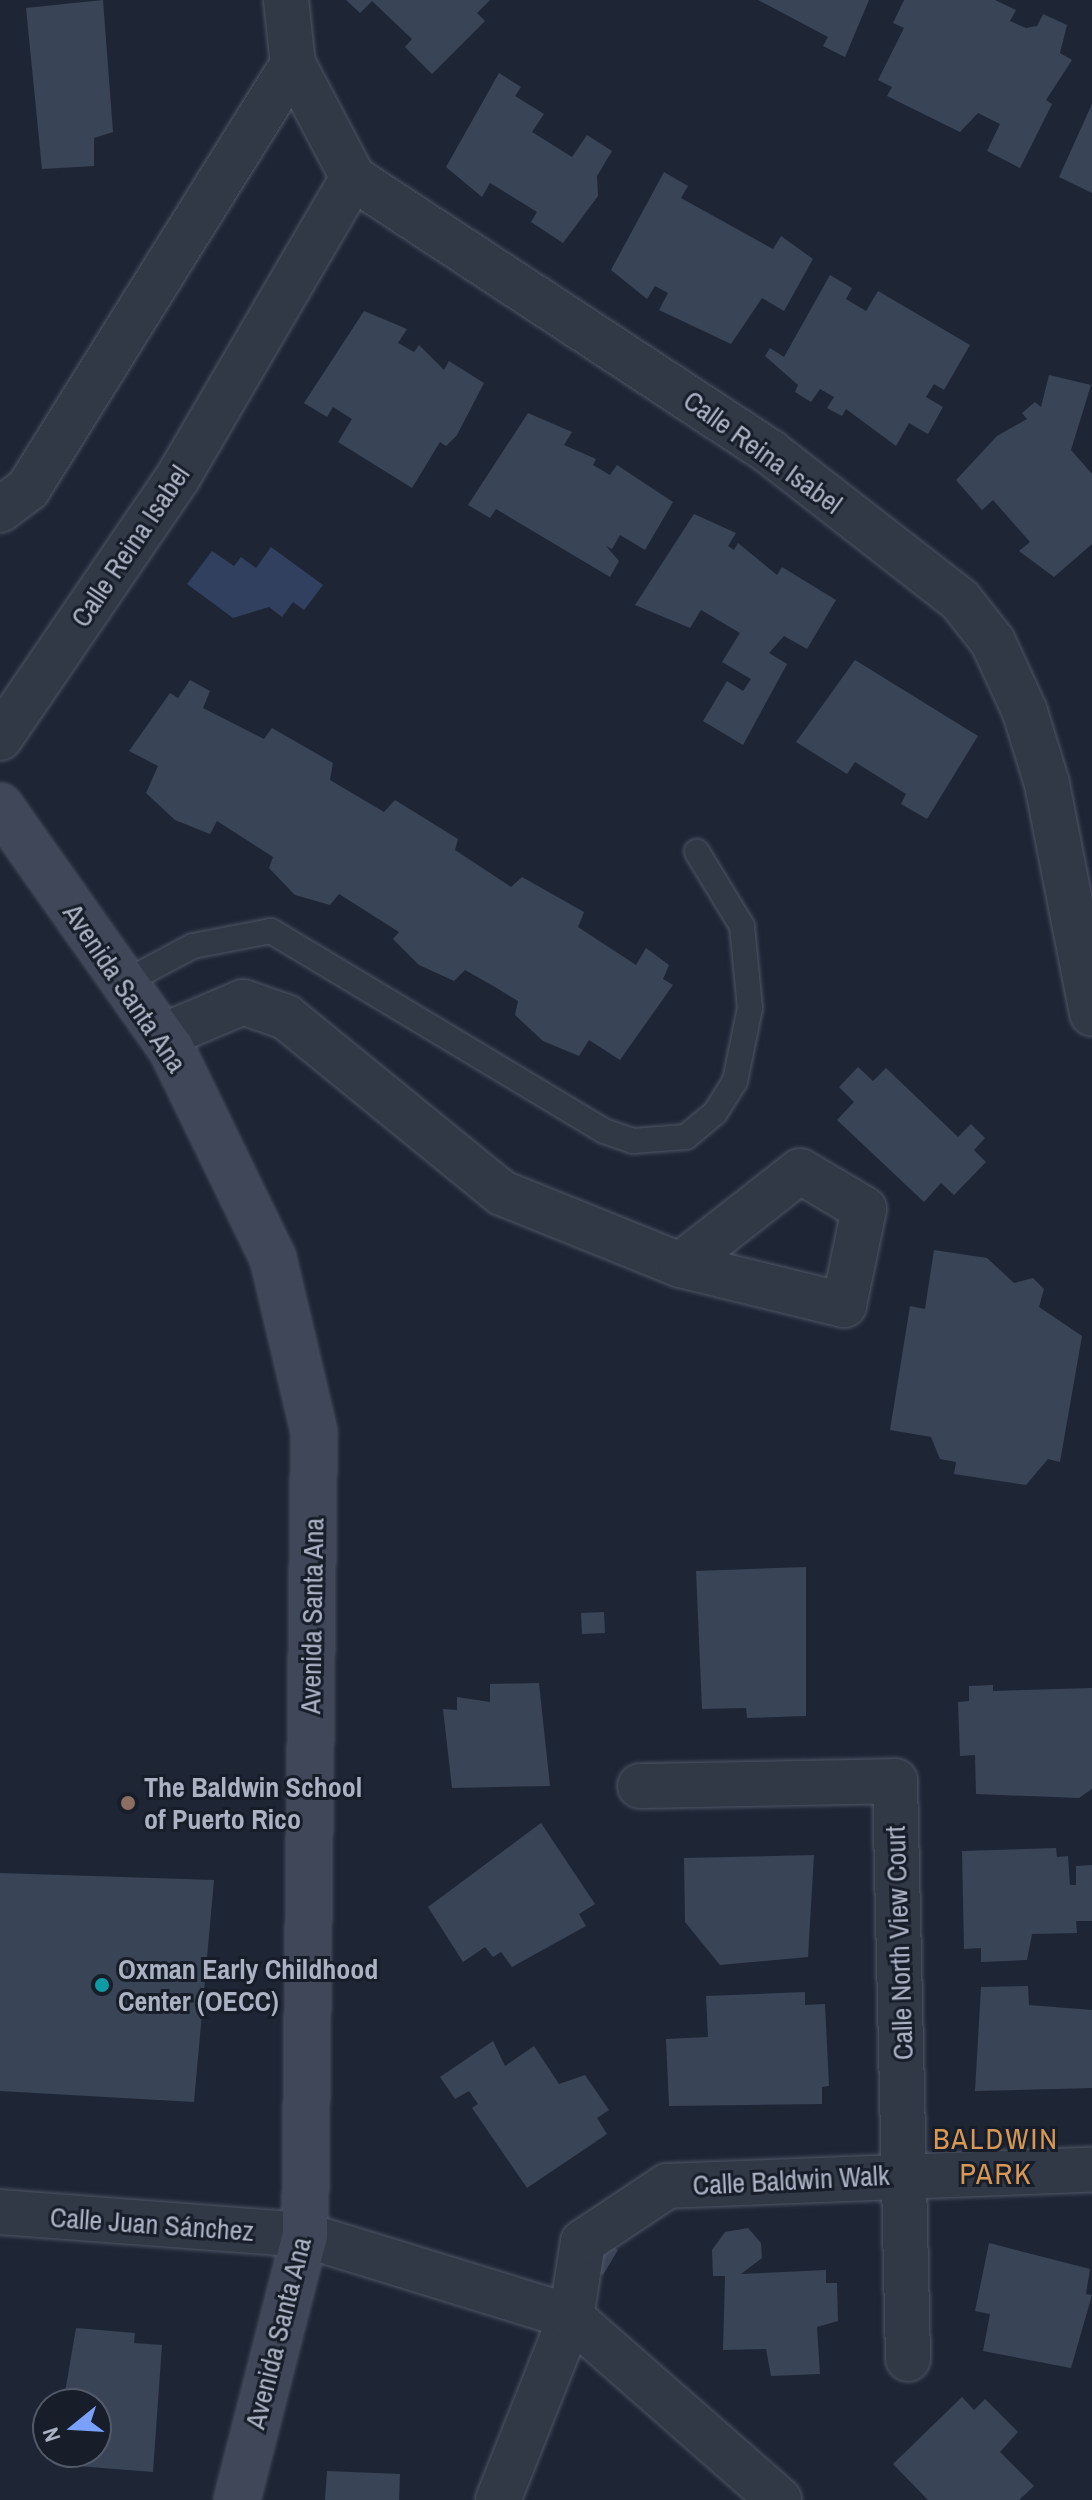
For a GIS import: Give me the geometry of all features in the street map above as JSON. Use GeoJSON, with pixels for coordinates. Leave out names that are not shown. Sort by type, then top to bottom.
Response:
{"type":"FeatureCollection","features":[{"type":"Feature","properties":{"kind":"street","name":"Calle Reina Isabel"},"geometry":{"type":"LineString","coordinates":[[286,0],[293,64],[353,178],[770,452],[960,600],[993,642],[1025,712],[1047,784],[1092,1014]]}},
{"type":"Feature","properties":{"kind":"street"},"geometry":{"type":"LineString","coordinates":[[0,510],[28,489],[293,64]]}},
{"type":"Feature","properties":{"kind":"street","name":"Calle Reina Isabel"},"geometry":{"type":"LineString","coordinates":[[0,738],[178,477],[353,178]]}},
{"type":"Feature","properties":{"kind":"street","name":"Avenida Santa Ana"},"geometry":{"type":"LineString","coordinates":[[0,806],[163,1036],[273,1258],[314,1432],[305,2235],[237,2500]]}},
{"type":"Feature","properties":{"kind":"street"},"geometry":{"type":"LineString","coordinates":[[163,1036],[243,1002],[286,1017],[502,1193],[680,1265]]}},
{"type":"Feature","properties":{"kind":"street","name":"Calle North View Court"},"geometry":{"type":"LineString","coordinates":[[640,1786],[895,1781],[908,2359]]}},
{"type":"Feature","properties":{"kind":"street","name":"Calle Baldwin Walk"},"geometry":{"type":"LineString","coordinates":[[498,2500],[571,2317],[583,2242],[667,2186],[905,2174],[1092,2170]]}},
{"type":"Feature","properties":{"kind":"street","name":"Calle Juan Sánchez"},"geometry":{"type":"LineString","coordinates":[[0,2212],[305,2235],[571,2317]]}},
{"type":"Feature","properties":{"kind":"street"},"geometry":{"type":"LineString","coordinates":[[571,2317],[779,2500]]}},
{"type":"Feature","properties":{"kind":"lane"},"geometry":{"type":"LineString","coordinates":[[125,982],[193,946],[271,931],[604,1131],[633,1141],[686,1137],[715,1113],[735,1081],[750,1008],[742,926],[697,852]]}},
{"type":"Feature","properties":{"kind":"water"},"geometry":{"type":"Polygon","coordinates":[[[271,547],[323,585],[304,610],[293,602],[282,617],[269,607],[233,618],[187,584],[212,551],[234,566],[241,557],[256,568],[271,547]]]}},
{"type":"Feature","properties":{"kind":"building"},"geometry":{"type":"Polygon","coordinates":[[[103,0],[113,132],[94,138],[94,166],[42,169],[26,8],[103,0]]]}},
{"type":"Feature","properties":{"kind":"building"},"geometry":{"type":"Polygon","coordinates":[[[346,0],[490,0],[477,13],[485,21],[432,74],[405,47],[412,39],[372,1],[360,13],[346,0]]]}},
{"type":"Feature","properties":{"kind":"building"},"geometry":{"type":"Polygon","coordinates":[[[758,0],[869,0],[845,57],[823,46],[828,37],[758,0]]]}},
{"type":"Feature","properties":{"kind":"building"},"geometry":{"type":"Polygon","coordinates":[[[904,0],[995,0],[1016,10],[1010,21],[1026,28],[1037,26],[1043,14],[1067,25],[1060,53],[1072,60],[1046,100],[1052,104],[1020,168],[987,151],[1000,124],[978,113],[960,132],[887,96],[892,87],[878,80],[904,28],[893,23],[904,0]]]}},
{"type":"Feature","properties":{"kind":"building"},"geometry":{"type":"Polygon","coordinates":[[[499,73],[521,87],[515,96],[544,114],[532,132],[572,157],[587,135],[612,151],[597,176],[598,196],[563,243],[531,222],[537,212],[490,183],[482,197],[446,167],[499,73]]]}},
{"type":"Feature","properties":{"kind":"building"},"geometry":{"type":"Polygon","coordinates":[[[1092,104],[1092,193],[1059,177],[1092,104]]]}},
{"type":"Feature","properties":{"kind":"building"},"geometry":{"type":"Polygon","coordinates":[[[664,172],[688,186],[681,198],[773,249],[781,236],[813,259],[784,311],[762,298],[731,344],[659,310],[668,293],[655,286],[647,299],[611,270],[664,172]]]}},
{"type":"Feature","properties":{"kind":"building"},"geometry":{"type":"Polygon","coordinates":[[[830,275],[852,288],[846,299],[866,311],[878,291],[970,345],[944,390],[934,384],[926,397],[943,407],[928,434],[909,423],[896,446],[846,409],[842,416],[827,408],[834,397],[820,389],[811,402],[795,392],[798,385],[765,356],[770,348],[784,357],[830,275]]]}},
{"type":"Feature","properties":{"kind":"building"},"geometry":{"type":"Polygon","coordinates":[[[364,311],[407,329],[398,343],[414,352],[419,345],[444,370],[449,361],[484,383],[457,435],[446,446],[440,442],[412,488],[338,442],[352,419],[333,407],[327,417],[304,403],[364,311]]]}},
{"type":"Feature","properties":{"kind":"building"},"geometry":{"type":"Polygon","coordinates":[[[1049,375],[1091,385],[1071,450],[1092,474],[1092,544],[1054,577],[1019,551],[1030,542],[993,500],[982,510],[956,480],[997,436],[1027,419],[1022,413],[1035,402],[1041,407],[1049,375]]]}},
{"type":"Feature","properties":{"kind":"building"},"geometry":{"type":"Polygon","coordinates":[[[528,413],[572,432],[564,445],[596,459],[593,465],[610,475],[617,465],[673,502],[645,550],[620,535],[612,549],[606,546],[619,561],[610,577],[496,509],[490,518],[468,505],[528,413]]]}},
{"type":"Feature","properties":{"kind":"building"},"geometry":{"type":"Polygon","coordinates":[[[694,514],[736,533],[728,546],[734,550],[738,543],[777,575],[782,567],[836,600],[807,649],[784,636],[769,653],[787,664],[743,745],[703,721],[727,681],[743,691],[751,679],[722,662],[740,633],[701,610],[690,628],[635,605],[694,514]]]}},
{"type":"Feature","properties":{"kind":"building"},"geometry":{"type":"Polygon","coordinates":[[[855,660],[978,736],[927,819],[901,804],[906,794],[855,762],[847,774],[796,742],[855,660]]]}},
{"type":"Feature","properties":{"kind":"building"},"geometry":{"type":"Polygon","coordinates":[[[190,680],[210,691],[203,708],[264,739],[272,728],[333,763],[330,780],[384,812],[395,800],[458,839],[455,850],[511,887],[522,877],[584,912],[578,927],[636,965],[646,948],[669,965],[663,979],[673,985],[620,1060],[589,1040],[579,1056],[543,1041],[515,1015],[518,1001],[495,987],[465,970],[454,981],[419,965],[393,939],[399,932],[339,894],[330,905],[295,895],[269,868],[273,857],[217,821],[210,834],[175,820],[146,793],[158,766],[129,751],[170,693],[178,698],[190,680]]]}},
{"type":"Feature","properties":{"kind":"building"},"geometry":{"type":"Polygon","coordinates":[[[858,1067],[873,1081],[886,1068],[958,1137],[971,1124],[985,1138],[974,1150],[986,1162],[954,1195],[941,1183],[924,1202],[837,1120],[854,1102],[839,1087],[858,1067]]]}},
{"type":"Feature","properties":{"kind":"building"},"geometry":{"type":"Polygon","coordinates":[[[934,1250],[987,1258],[1014,1283],[1033,1278],[1044,1289],[1039,1307],[1082,1336],[1060,1462],[1048,1459],[1026,1485],[954,1474],[956,1462],[940,1459],[931,1437],[890,1430],[910,1306],[925,1309],[934,1250]]]}},
{"type":"Feature","properties":{"kind":"building"},"geometry":{"type":"Polygon","coordinates":[[[806,1567],[806,1716],[747,1718],[746,1708],[702,1709],[696,1571],[806,1567]]]}},
{"type":"Feature","properties":{"kind":"building"},"geometry":{"type":"Polygon","coordinates":[[[604,1612],[605,1633],[582,1634],[581,1613],[604,1612]]]}},
{"type":"Feature","properties":{"kind":"building"},"geometry":{"type":"Polygon","coordinates":[[[539,1683],[550,1786],[452,1788],[443,1709],[457,1710],[457,1697],[490,1702],[490,1684],[539,1683]]]}},
{"type":"Feature","properties":{"kind":"building"},"geometry":{"type":"Polygon","coordinates":[[[993,1685],[993,1691],[1092,1688],[1092,1789],[1079,1798],[976,1794],[975,1755],[960,1756],[958,1702],[969,1701],[969,1686],[993,1685]]]}},
{"type":"Feature","properties":{"kind":"building"},"geometry":{"type":"Polygon","coordinates":[[[541,1823],[595,1904],[579,1914],[586,1926],[512,1967],[501,1952],[493,1957],[485,1947],[463,1962],[428,1907],[541,1823]]]}},
{"type":"Feature","properties":{"kind":"building"},"geometry":{"type":"Polygon","coordinates":[[[1056,1848],[1057,1857],[1068,1856],[1070,1885],[1076,1885],[1076,1866],[1092,1865],[1092,1921],[1076,1921],[1077,1933],[1032,1934],[1027,1960],[981,1962],[981,1948],[964,1949],[962,1851],[1056,1848]]]}},
{"type":"Feature","properties":{"kind":"building"},"geometry":{"type":"Polygon","coordinates":[[[814,1855],[808,1957],[720,1965],[685,1922],[684,1858],[814,1855]]]}},
{"type":"Feature","properties":{"kind":"building","name":"Oxman Early Childhood Center (OECC)"},"geometry":{"type":"Polygon","coordinates":[[[0,1873],[214,1880],[194,2102],[0,2091],[0,1873]]]}},
{"type":"Feature","properties":{"kind":"building"},"geometry":{"type":"Polygon","coordinates":[[[1028,1986],[1029,2005],[1092,2010],[1092,2088],[975,2091],[981,1987],[1028,1986]]]}},
{"type":"Feature","properties":{"kind":"building"},"geometry":{"type":"Polygon","coordinates":[[[805,1992],[805,2005],[825,2004],[829,2086],[822,2087],[822,2104],[669,2106],[666,2039],[708,2037],[706,1996],[805,1992]]]}},
{"type":"Feature","properties":{"kind":"building"},"geometry":{"type":"Polygon","coordinates":[[[493,2041],[505,2066],[534,2046],[559,2084],[585,2075],[609,2110],[597,2118],[607,2134],[527,2188],[472,2108],[478,2104],[469,2091],[455,2099],[440,2077],[493,2041]]]}},
{"type":"Feature","properties":{"kind":"building"},"geometry":{"type":"Polygon","coordinates":[[[748,2228],[761,2243],[762,2258],[741,2274],[826,2270],[826,2283],[837,2283],[838,2321],[817,2327],[820,2374],[771,2376],[766,2349],[723,2350],[725,2276],[713,2276],[712,2250],[725,2232],[748,2228]]]}},
{"type":"Feature","properties":{"kind":"building"},"geometry":{"type":"Polygon","coordinates":[[[602,2240],[618,2250],[603,2275],[586,2266],[602,2240]]]}},
{"type":"Feature","properties":{"kind":"building"},"geometry":{"type":"Polygon","coordinates":[[[989,2243],[1090,2269],[1086,2294],[1092,2295],[1071,2368],[983,2351],[990,2314],[975,2311],[989,2243]]]}},
{"type":"Feature","properties":{"kind":"building"},"geometry":{"type":"Polygon","coordinates":[[[76,2328],[135,2333],[134,2343],[162,2345],[153,2472],[103,2468],[112,2468],[112,2388],[66,2388],[76,2328]]]}},
{"type":"Feature","properties":{"kind":"building"},"geometry":{"type":"Polygon","coordinates":[[[962,2397],[974,2410],[985,2399],[1018,2432],[1000,2452],[1034,2486],[1019,2500],[928,2500],[893,2464],[962,2397]]]}},
{"type":"Feature","properties":{"kind":"building"},"geometry":{"type":"Polygon","coordinates":[[[327,2471],[400,2474],[399,2500],[325,2500],[327,2471]]]}},
{"type":"Feature","properties":{"kind":"place","name":"The Baldwin School of Puerto Rico"},"geometry":{"type":"Point","coordinates":[128,1803]}},
{"type":"Feature","properties":{"kind":"place","name":"Oxman Early Childhood Center (OECC)"},"geometry":{"type":"Point","coordinates":[102,1985]}},
{"type":"Feature","properties":{"kind":"district","name":"BALDWIN PARK"},"geometry":{"type":"Point","coordinates":[996,2155]}}]}
